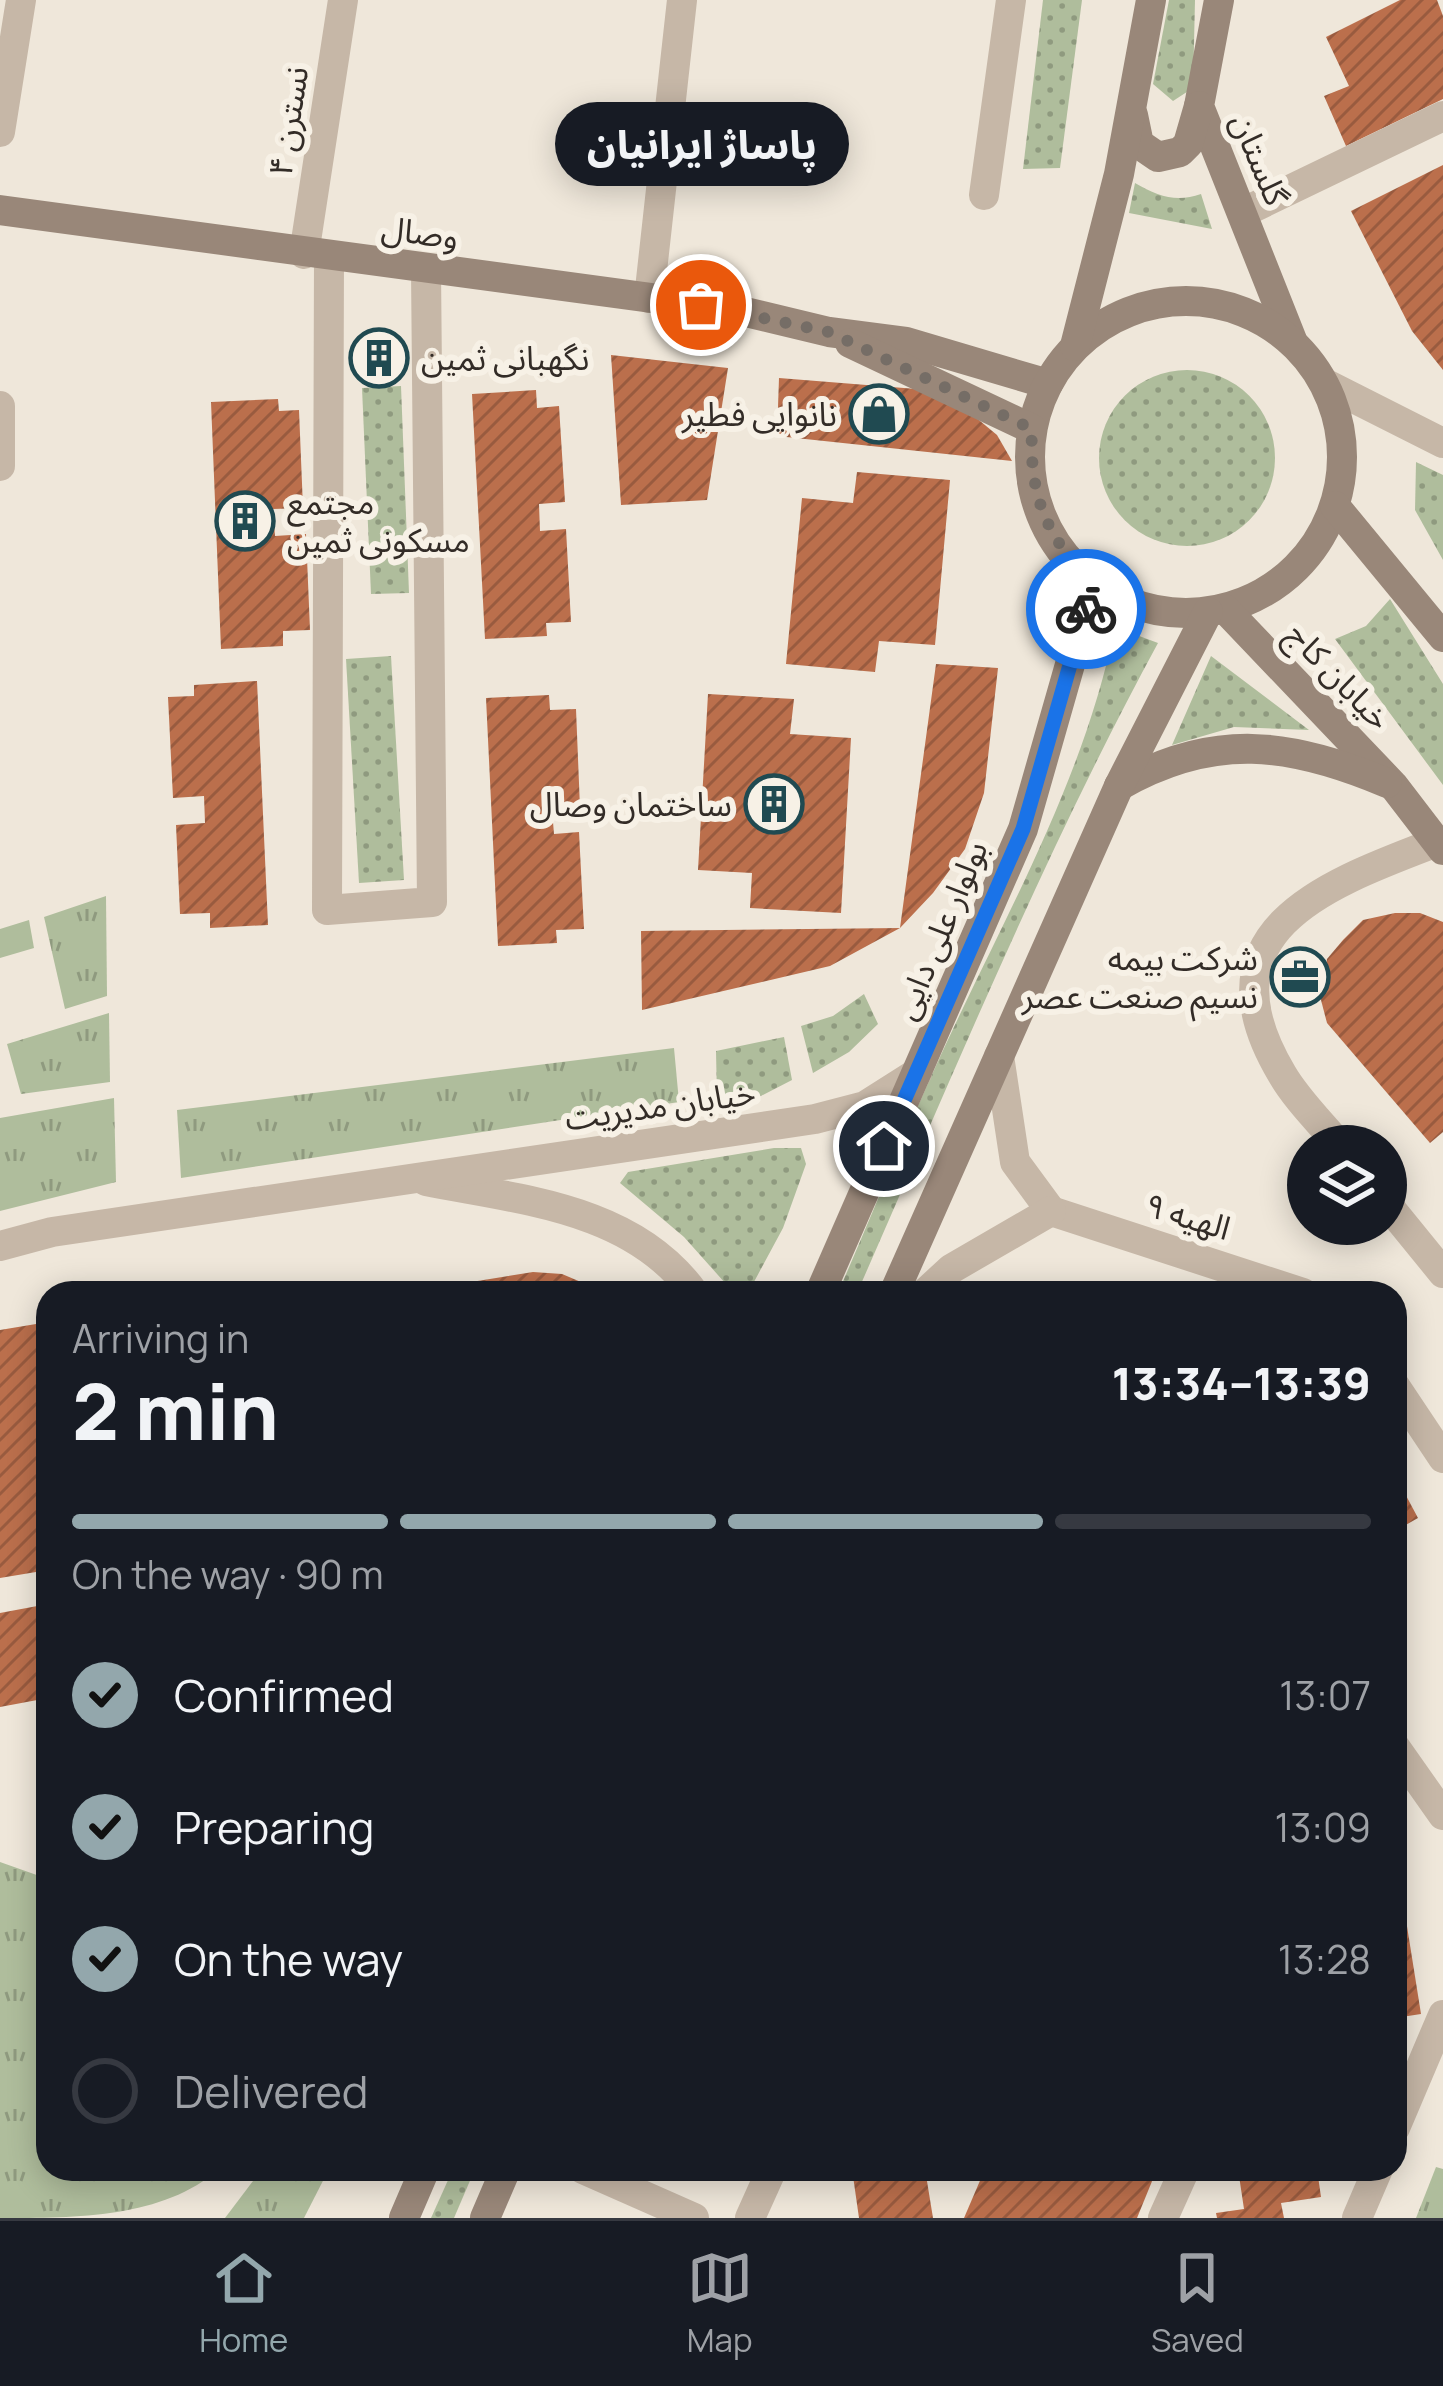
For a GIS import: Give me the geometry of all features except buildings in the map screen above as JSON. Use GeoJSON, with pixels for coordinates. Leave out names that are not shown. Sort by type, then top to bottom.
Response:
{"type":"FeatureCollection","features":[{"type":"Feature","properties":{"kind":"main road"},"geometry":{"type":"LineString","coordinates":[[1075,346],[1119,174],[1151,0]]}},
{"type":"Feature","properties":{"kind":"main road","name":"گلستان"},"geometry":{"type":"LineString","coordinates":[[1219,0],[1199,106],[1292,340]]}},
{"type":"Feature","properties":{"kind":"main road"},"geometry":{"type":"LineString","coordinates":[[1133,92],[1135,134],[1147,152],[1158,157],[1180,152],[1188,144],[1199,106]]}},
{"type":"Feature","properties":{"kind":"main road","name":"وصال"},"geometry":{"type":"LineString","coordinates":[[0,210],[733,309],[829,332]]}},
{"type":"Feature","properties":{"kind":"main road"},"geometry":{"type":"LineString","coordinates":[[1207,300],[1252,314],[1292,340],[1325,384],[1340,424],[1342,465],[1335,506],[1304,560],[1255,598],[1217,611],[1148,608],[1093,584],[1062,553],[1040,515],[1030,472],[1032,429],[1048,384],[1075,346],[1114,317],[1159,302],[1207,300]]}},
{"type":"Feature","properties":{"kind":"main road"},"geometry":{"type":"LineString","coordinates":[[829,332],[906,341],[1048,384]]}},
{"type":"Feature","properties":{"kind":"main road"},"geometry":{"type":"LineString","coordinates":[[829,332],[1032,429]]}},
{"type":"Feature","properties":{"kind":"main road"},"geometry":{"type":"LineString","coordinates":[[1335,506],[1443,637]]}},
{"type":"Feature","properties":{"kind":"main road","name":"بولوار علی دایی"},"geometry":{"type":"LineString","coordinates":[[825,1281],[1023,829],[1093,584]]}},
{"type":"Feature","properties":{"kind":"main road"},"geometry":{"type":"LineString","coordinates":[[899,1281],[1119,786],[1217,611]]}},
{"type":"Feature","properties":{"kind":"main road","name":"خیابان کاج"},"geometry":{"type":"LineString","coordinates":[[1217,611],[1394,785],[1440,846]]}},
{"type":"Feature","properties":{"kind":"main road"},"geometry":{"type":"LineString","coordinates":[[1119,786],[1152,767],[1214,749],[1277,746],[1394,785]]}},
{"type":"Feature","properties":{"kind":"main road"},"geometry":{"type":"LineString","coordinates":[[404,2218],[420,2181]]}},
{"type":"Feature","properties":{"kind":"main road"},"geometry":{"type":"LineString","coordinates":[[485,2218],[501,2181]]}},
{"type":"Feature","properties":{"kind":"street"},"geometry":{"type":"LineString","coordinates":[[0,132],[21,0]]}},
{"type":"Feature","properties":{"kind":"street","name":"نسترن ۴"},"geometry":{"type":"LineString","coordinates":[[343,0],[317,255],[327,910],[432,902],[426,270]]}},
{"type":"Feature","properties":{"kind":"street"},"geometry":{"type":"LineString","coordinates":[[649,298],[682,0]]}},
{"type":"Feature","properties":{"kind":"street"},"geometry":{"type":"LineString","coordinates":[[985,195],[1011,0]]}},
{"type":"Feature","properties":{"kind":"street"},"geometry":{"type":"LineString","coordinates":[[1244,212],[1443,116]]}},
{"type":"Feature","properties":{"kind":"street"},"geometry":{"type":"LineString","coordinates":[[1325,384],[1443,443]]}},
{"type":"Feature","properties":{"kind":"street"},"geometry":{"type":"LineString","coordinates":[[0,406],[0,466]]}},
{"type":"Feature","properties":{"kind":"street"},"geometry":{"type":"LineString","coordinates":[[1323,1125],[1282,1076],[1264,1034],[1252,985],[1264,951],[1288,913],[1340,880],[1440,846]]}},
{"type":"Feature","properties":{"kind":"street"},"geometry":{"type":"LineString","coordinates":[[938,1281],[1051,1211],[1015,1162],[999,1056]]}},
{"type":"Feature","properties":{"kind":"street","name":"خیابان مدیریت"},"geometry":{"type":"LineString","coordinates":[[0,1246],[52,1232],[403,1177],[815,1119],[865,1106],[917,1073]]}},
{"type":"Feature","properties":{"kind":"street","name":"خیابان مدیریت"},"geometry":{"type":"LineString","coordinates":[[403,1177],[602,1219],[678,1270],[686,1281]]}},
{"type":"Feature","properties":{"kind":"street","name":"الهیه ۹"},"geometry":{"type":"LineString","coordinates":[[1051,1211],[1266,1281]]}},
{"type":"Feature","properties":{"kind":"street"},"geometry":{"type":"LineString","coordinates":[[1407,1229],[1443,1273]]}},
{"type":"Feature","properties":{"kind":"street"},"geometry":{"type":"LineString","coordinates":[[1407,1404],[1443,1458]]}},
{"type":"Feature","properties":{"kind":"street"},"geometry":{"type":"LineString","coordinates":[[1407,1765],[1443,1815]]}},
{"type":"Feature","properties":{"kind":"street"},"geometry":{"type":"LineString","coordinates":[[1407,2100],[1443,2015]]}},
{"type":"Feature","properties":{"kind":"street"},"geometry":{"type":"LineString","coordinates":[[610,2181],[694,2218]]}},
{"type":"Feature","properties":{"kind":"street"},"geometry":{"type":"LineString","coordinates":[[750,2218],[767,2181]]}},
{"type":"Feature","properties":{"kind":"street"},"geometry":{"type":"LineString","coordinates":[[1163,2218],[1180,2181]]}},
{"type":"Feature","properties":{"kind":"street"},"geometry":{"type":"LineString","coordinates":[[1357,2218],[1373,2181]]}},
{"type":"Feature","properties":{"kind":"green space"},"geometry":{"type":"Polygon","coordinates":[[[1043,0],[1082,0],[1060,168],[1023,169],[1043,0]]]}},
{"type":"Feature","properties":{"kind":"green space"},"geometry":{"type":"Polygon","coordinates":[[[1169,0],[1195,0],[1193,88],[1173,101],[1153,84],[1169,0]]]}},
{"type":"Feature","properties":{"kind":"green space"},"geometry":{"type":"Polygon","coordinates":[[[1135,183],[1167,197],[1201,194],[1212,229],[1129,213],[1135,183]]]}},
{"type":"Feature","properties":{"kind":"green space"},"geometry":{"type":"Polygon","coordinates":[[[1187,370],[1221,377],[1249,396],[1268,424],[1275,458],[1268,492],[1249,520],[1221,539],[1187,546],[1153,539],[1125,520],[1106,492],[1099,458],[1106,424],[1125,396],[1153,377],[1187,370]]]}},
{"type":"Feature","properties":{"kind":"green space"},"geometry":{"type":"Polygon","coordinates":[[[401,386],[409,593],[371,594],[362,388],[401,386]]]}},
{"type":"Feature","properties":{"kind":"green space"},"geometry":{"type":"Polygon","coordinates":[[[1416,462],[1443,475],[1443,560],[1415,510],[1416,462]]]}},
{"type":"Feature","properties":{"kind":"green space"},"geometry":{"type":"Polygon","coordinates":[[[1390,599],[1443,684],[1443,785],[1335,639],[1366,626],[1390,599]]]}},
{"type":"Feature","properties":{"kind":"green space"},"geometry":{"type":"Polygon","coordinates":[[[1115,627],[1158,643],[1038,883],[862,1281],[843,1281],[930,1078],[1051,822],[1103,678],[1115,627]]]}},
{"type":"Feature","properties":{"kind":"green space"},"geometry":{"type":"Polygon","coordinates":[[[391,656],[404,880],[359,883],[346,659],[391,656]]]}},
{"type":"Feature","properties":{"kind":"green space"},"geometry":{"type":"Polygon","coordinates":[[[1211,656],[1309,730],[1234,727],[1172,745],[1211,656]]]}},
{"type":"Feature","properties":{"kind":"green space"},"geometry":{"type":"Polygon","coordinates":[[[106,896],[107,996],[65,1009],[44,917],[106,896]]]}},
{"type":"Feature","properties":{"kind":"green space"},"geometry":{"type":"Polygon","coordinates":[[[29,920],[34,948],[0,958],[0,929],[29,920]]]}},
{"type":"Feature","properties":{"kind":"green space"},"geometry":{"type":"Polygon","coordinates":[[[864,994],[878,1024],[849,1052],[813,1073],[801,1026],[833,1016],[864,994]]]}},
{"type":"Feature","properties":{"kind":"green space"},"geometry":{"type":"Polygon","coordinates":[[[109,1013],[110,1082],[21,1094],[7,1044],[109,1013]]]}},
{"type":"Feature","properties":{"kind":"green space"},"geometry":{"type":"Polygon","coordinates":[[[784,1037],[792,1080],[753,1100],[717,1098],[716,1051],[784,1037]]]}},
{"type":"Feature","properties":{"kind":"green space"},"geometry":{"type":"Polygon","coordinates":[[[674,1048],[679,1102],[181,1178],[177,1110],[674,1048]]]}},
{"type":"Feature","properties":{"kind":"green space"},"geometry":{"type":"Polygon","coordinates":[[[114,1098],[116,1182],[0,1211],[0,1118],[114,1098]]]}},
{"type":"Feature","properties":{"kind":"green space"},"geometry":{"type":"Polygon","coordinates":[[[774,1148],[801,1148],[806,1164],[783,1228],[754,1281],[723,1281],[684,1237],[620,1183],[628,1172],[774,1148]]]}},
{"type":"Feature","properties":{"kind":"green space"},"geometry":{"type":"Polygon","coordinates":[[[0,1862],[36,1875],[36,2181],[202,2181],[172,2197],[117,2212],[0,2218],[0,1862]]]}},
{"type":"Feature","properties":{"kind":"green space"},"geometry":{"type":"Polygon","coordinates":[[[1436,2167],[1443,2169],[1443,2218],[1416,2218],[1436,2167]]]}},
{"type":"Feature","properties":{"kind":"green space"},"geometry":{"type":"Polygon","coordinates":[[[253,2181],[323,2181],[304,2218],[225,2218],[253,2181]]]}},
{"type":"Feature","properties":{"kind":"green space"},"geometry":{"type":"Polygon","coordinates":[[[448,2181],[470,2181],[454,2218],[431,2218],[448,2181]]]}},
{"type":"Feature","properties":{"kind":"way so far"},"geometry":{"type":"LineString","coordinates":[[701,305],[829,332],[1032,429],[1030,472],[1040,515],[1062,553],[1093,584],[1086,609]]}},
{"type":"Feature","properties":{"kind":"place","name":"پاساژ ایرانیان"},"geometry":{"type":"Point","coordinates":[701,305]}},
{"type":"Feature","properties":{"kind":"place","name":"نگهبانی ثمین"},"geometry":{"type":"Point","coordinates":[379,358]}},
{"type":"Feature","properties":{"kind":"place","name":"نانوایی فطیر"},"geometry":{"type":"Point","coordinates":[879,414]}},
{"type":"Feature","properties":{"kind":"place","name":"مجتمع مسکونی ثمین"},"geometry":{"type":"Point","coordinates":[245,521]}},
{"type":"Feature","properties":{"kind":"place","name":"ساختمان وصال"},"geometry":{"type":"Point","coordinates":[774,804]}},
{"type":"Feature","properties":{"kind":"place","name":"شرکت بیمه نسیم صنعت عصر"},"geometry":{"type":"Point","coordinates":[1300,977]}},
{"type":"Feature","properties":{"kind":"route"},"geometry":{"type":"LineString","coordinates":[[884,1146],[1023,829],[1086,609]]}}]}
